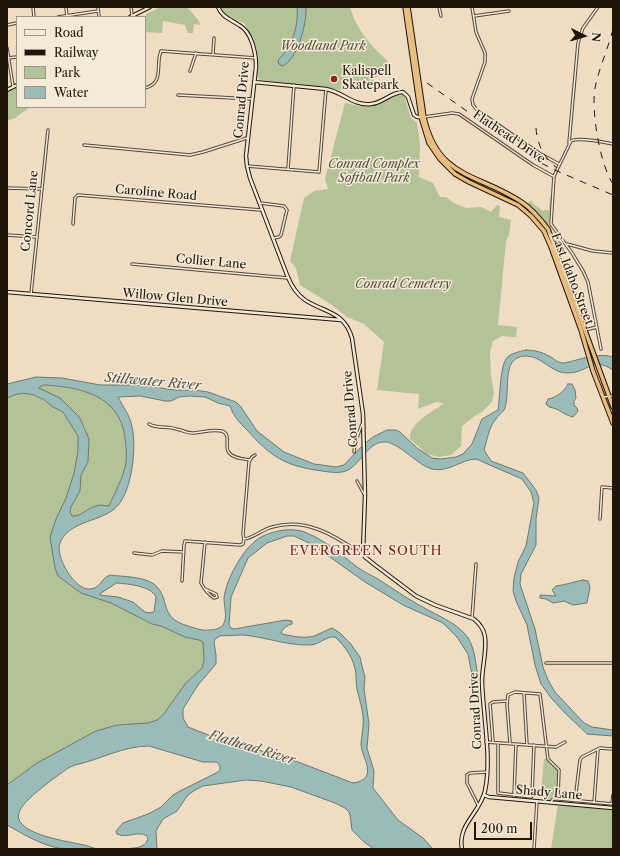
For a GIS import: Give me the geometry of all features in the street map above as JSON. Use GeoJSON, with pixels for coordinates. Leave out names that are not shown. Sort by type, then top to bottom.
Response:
{"type":"FeatureCollection","features":[{"type":"Feature","properties":{"kind":"highway","name":"East Idaho Street"},"geometry":{"type":"LineString","coordinates":[[405,7],[423,117],[429,142],[447,167],[465,180],[518,205],[530,214],[538,223],[549,242],[566,289],[611,396],[613,407]]}},
{"type":"Feature","properties":{"kind":"highway","name":"East Idaho Street"},"geometry":{"type":"LineString","coordinates":[[408,7],[423,117],[429,134],[447,162],[467,176],[503,192],[525,204],[536,214],[548,229],[581,317],[593,371],[613,422]]}},
{"type":"Feature","properties":{"kind":"highway"},"geometry":{"type":"LineString","coordinates":[[566,289],[581,317]]}},
{"type":"Feature","properties":{"kind":"main road"},"geometry":{"type":"LineString","coordinates":[[134,16],[150,7]]}},
{"type":"Feature","properties":{"kind":"main road","name":"Conrad Drive"},"geometry":{"type":"LineString","coordinates":[[218,7],[225,17],[238,24],[246,32],[256,58],[248,138],[247,166],[288,278],[292,286],[301,297],[333,313],[342,320],[349,328],[352,338],[363,420],[365,498],[363,553]]}},
{"type":"Feature","properties":{"kind":"main road"},"geometry":{"type":"LineString","coordinates":[[254,82],[326,89],[337,92],[353,101],[366,104],[376,103],[396,93],[403,92],[408,96],[414,115],[423,117]]}},
{"type":"Feature","properties":{"kind":"main road"},"geometry":{"type":"LineString","coordinates":[[7,90],[16,86]]}},
{"type":"Feature","properties":{"kind":"main road","name":"Willow Glen Drive"},"geometry":{"type":"LineString","coordinates":[[7,292],[342,320]]}},
{"type":"Feature","properties":{"kind":"main road"},"geometry":{"type":"LineString","coordinates":[[363,553],[375,565],[416,596],[435,605],[472,618]]}},
{"type":"Feature","properties":{"kind":"main road","name":"Conrad Drive"},"geometry":{"type":"LineString","coordinates":[[472,618],[480,624],[485,637],[482,680],[486,742],[484,795]]}},
{"type":"Feature","properties":{"kind":"main road"},"geometry":{"type":"LineString","coordinates":[[462,849],[461,841],[463,832],[484,795]]}},
{"type":"Feature","properties":{"kind":"main road","name":"Shady Lane"},"geometry":{"type":"LineString","coordinates":[[484,795],[489,797],[613,808]]}},
{"type":"Feature","properties":{"kind":"street"},"geometry":{"type":"LineString","coordinates":[[66,7],[67,16],[98,11]]}},
{"type":"Feature","properties":{"kind":"street"},"geometry":{"type":"LineString","coordinates":[[98,7],[99,16]]}},
{"type":"Feature","properties":{"kind":"street"},"geometry":{"type":"LineString","coordinates":[[439,7],[441,16]]}},
{"type":"Feature","properties":{"kind":"street"},"geometry":{"type":"LineString","coordinates":[[472,7],[476,32],[484,50],[485,59],[472,96],[473,105],[477,110],[539,153],[559,164]]}},
{"type":"Feature","properties":{"kind":"street","name":"Flathead Drive"},"geometry":{"type":"LineString","coordinates":[[423,117],[452,113],[459,114],[533,165],[554,176],[568,147],[570,136],[578,43],[583,28],[598,7]]}},
{"type":"Feature","properties":{"kind":"street"},"geometry":{"type":"LineString","coordinates":[[474,16],[509,11]]}},
{"type":"Feature","properties":{"kind":"street"},"geometry":{"type":"LineString","coordinates":[[213,54],[214,38]]}},
{"type":"Feature","properties":{"kind":"street"},"geometry":{"type":"LineString","coordinates":[[7,48],[13,87]]}},
{"type":"Feature","properties":{"kind":"street"},"geometry":{"type":"LineString","coordinates":[[146,88],[156,81],[161,51],[256,58]]}},
{"type":"Feature","properties":{"kind":"street"},"geometry":{"type":"LineString","coordinates":[[190,71],[196,53]]}},
{"type":"Feature","properties":{"kind":"street"},"geometry":{"type":"LineString","coordinates":[[288,169],[294,86]]}},
{"type":"Feature","properties":{"kind":"street"},"geometry":{"type":"LineString","coordinates":[[247,166],[319,172],[326,89]]}},
{"type":"Feature","properties":{"kind":"street"},"geometry":{"type":"LineString","coordinates":[[178,95],[252,99]]}},
{"type":"Feature","properties":{"kind":"street","name":"Concord Lane"},"geometry":{"type":"LineString","coordinates":[[31,294],[48,130]]}},
{"type":"Feature","properties":{"kind":"street"},"geometry":{"type":"LineString","coordinates":[[84,146],[190,154],[203,152],[248,138]]}},
{"type":"Feature","properties":{"kind":"street"},"geometry":{"type":"LineString","coordinates":[[568,147],[572,140],[576,139],[613,144]]}},
{"type":"Feature","properties":{"kind":"street"},"geometry":{"type":"LineString","coordinates":[[548,229],[551,224],[554,176]]}},
{"type":"Feature","properties":{"kind":"street"},"geometry":{"type":"LineString","coordinates":[[7,188],[42,189]]}},
{"type":"Feature","properties":{"kind":"street","name":"Caroline Road"},"geometry":{"type":"LineString","coordinates":[[73,224],[75,198],[78,195],[262,210]]}},
{"type":"Feature","properties":{"kind":"street"},"geometry":{"type":"LineString","coordinates":[[260,203],[284,206],[287,210],[281,235],[273,239]]}},
{"type":"Feature","properties":{"kind":"street"},"geometry":{"type":"LineString","coordinates":[[551,224],[583,271],[588,282],[602,349]]}},
{"type":"Feature","properties":{"kind":"street"},"geometry":{"type":"LineString","coordinates":[[7,235],[37,237]]}},
{"type":"Feature","properties":{"kind":"street"},"geometry":{"type":"LineString","coordinates":[[564,242],[571,246],[587,250],[613,253]]}},
{"type":"Feature","properties":{"kind":"street","name":"Collier Lane"},"geometry":{"type":"LineString","coordinates":[[132,264],[288,278]]}},
{"type":"Feature","properties":{"kind":"street"},"geometry":{"type":"LineString","coordinates":[[583,330],[597,327]]}},
{"type":"Feature","properties":{"kind":"street"},"geometry":{"type":"LineString","coordinates":[[603,396],[611,396]]}},
{"type":"Feature","properties":{"kind":"street"},"geometry":{"type":"LineString","coordinates":[[354,452],[355,443],[361,430],[363,420]]}},
{"type":"Feature","properties":{"kind":"street"},"geometry":{"type":"LineString","coordinates":[[149,424],[193,433],[206,430],[222,431],[226,433],[227,450],[230,453],[240,459],[250,460],[255,456]]}},
{"type":"Feature","properties":{"kind":"street"},"geometry":{"type":"LineString","coordinates":[[182,581],[186,541],[242,544],[244,539],[243,534],[250,460]]}},
{"type":"Feature","properties":{"kind":"street"},"geometry":{"type":"LineString","coordinates":[[357,482],[365,498]]}},
{"type":"Feature","properties":{"kind":"street"},"geometry":{"type":"LineString","coordinates":[[600,519],[602,487],[613,488]]}},
{"type":"Feature","properties":{"kind":"street"},"geometry":{"type":"LineString","coordinates":[[244,539],[248,539],[263,530],[275,526],[302,524],[323,531],[360,553],[363,553]]}},
{"type":"Feature","properties":{"kind":"street"},"geometry":{"type":"LineString","coordinates":[[205,542],[200,578],[201,583],[205,590],[214,598],[217,597],[214,592],[205,590]]}},
{"type":"Feature","properties":{"kind":"street"},"geometry":{"type":"LineString","coordinates":[[134,554],[152,555],[162,551],[184,552]]}},
{"type":"Feature","properties":{"kind":"street"},"geometry":{"type":"LineString","coordinates":[[472,618],[476,564]]}},
{"type":"Feature","properties":{"kind":"street"},"geometry":{"type":"LineString","coordinates":[[546,663],[613,663]]}},
{"type":"Feature","properties":{"kind":"street"},"geometry":{"type":"LineString","coordinates":[[524,693],[527,745]]}},
{"type":"Feature","properties":{"kind":"street"},"geometry":{"type":"LineString","coordinates":[[510,743],[507,701],[508,696],[510,694],[524,693],[541,695],[546,746],[549,760],[560,770],[558,799]]}},
{"type":"Feature","properties":{"kind":"street"},"geometry":{"type":"LineString","coordinates":[[493,742],[490,704],[493,702],[507,701]]}},
{"type":"Feature","properties":{"kind":"street"},"geometry":{"type":"LineString","coordinates":[[486,742],[546,746],[556,746],[566,742]]}},
{"type":"Feature","properties":{"kind":"street"},"geometry":{"type":"LineString","coordinates":[[498,742],[497,792],[499,794],[514,796],[532,796],[534,745]]}},
{"type":"Feature","properties":{"kind":"street"},"geometry":{"type":"LineString","coordinates":[[514,796],[516,744]]}},
{"type":"Feature","properties":{"kind":"street"},"geometry":{"type":"LineString","coordinates":[[575,801],[580,760],[582,757],[598,749],[613,749]]}},
{"type":"Feature","properties":{"kind":"street"},"geometry":{"type":"LineString","coordinates":[[594,802],[598,749]]}},
{"type":"Feature","properties":{"kind":"street"},"geometry":{"type":"LineString","coordinates":[[478,805],[467,783],[467,775],[470,773],[486,772]]}},
{"type":"Feature","properties":{"kind":"street"},"geometry":{"type":"LineString","coordinates":[[551,802],[553,799],[558,799],[613,804],[613,795]]}},
{"type":"Feature","properties":{"kind":"street"},"geometry":{"type":"LineString","coordinates":[[534,849],[537,801]]}},
{"type":"Feature","properties":{"kind":"green space"},"geometry":{"type":"Polygon","coordinates":[[[161,7],[187,7],[199,21],[200,25],[194,24],[193,33],[188,33],[185,25],[163,21],[162,33],[146,32],[146,14],[161,7]]]}},
{"type":"Feature","properties":{"kind":"green space","name":"Woodland Park"},"geometry":{"type":"Polygon","coordinates":[[[220,7],[350,7],[360,30],[376,50],[388,61],[367,90],[338,90],[327,87],[260,80],[257,75],[255,50],[245,24],[225,14],[220,7]]]}},
{"type":"Feature","properties":{"kind":"green space"},"geometry":{"type":"Polygon","coordinates":[[[16,87],[16,108],[29,108],[15,118],[7,121],[7,92],[16,87]]]}},
{"type":"Feature","properties":{"kind":"green space"},"geometry":{"type":"Polygon","coordinates":[[[400,94],[404,95],[411,118],[417,123],[420,145],[419,177],[433,183],[440,197],[446,197],[454,203],[466,208],[481,207],[491,212],[497,205],[500,206],[499,217],[511,220],[509,235],[506,241],[498,325],[517,327],[516,337],[502,336],[493,341],[490,352],[491,376],[494,393],[492,402],[482,412],[462,426],[461,446],[451,455],[439,457],[427,454],[410,439],[413,428],[417,423],[443,403],[436,402],[418,409],[419,394],[377,390],[384,342],[364,324],[347,317],[332,305],[300,285],[296,268],[290,261],[304,198],[314,191],[328,189],[325,179],[345,103],[360,106],[376,105],[400,94]]]}},
{"type":"Feature","properties":{"kind":"green space"},"geometry":{"type":"Polygon","coordinates":[[[550,196],[550,219],[548,225],[528,204],[529,201],[533,201],[532,203],[543,211],[549,210],[550,196]]]}},
{"type":"Feature","properties":{"kind":"green space"},"geometry":{"type":"Polygon","coordinates":[[[44,385],[71,388],[96,396],[107,403],[122,423],[127,460],[121,480],[109,506],[98,505],[78,515],[72,516],[70,512],[71,507],[80,491],[81,475],[88,462],[89,439],[84,426],[60,398],[39,388],[44,385]]]}},
{"type":"Feature","properties":{"kind":"green space"},"geometry":{"type":"Polygon","coordinates":[[[23,393],[34,395],[63,412],[78,436],[78,451],[74,473],[66,498],[56,519],[52,549],[58,576],[81,593],[111,603],[152,624],[161,626],[185,637],[203,642],[204,660],[202,668],[185,684],[163,715],[157,720],[148,723],[117,725],[96,731],[37,763],[7,785],[7,398],[23,393]]]}},
{"type":"Feature","properties":{"kind":"green space"},"geometry":{"type":"Polygon","coordinates":[[[544,759],[547,759],[558,769],[556,796],[551,798],[550,801],[543,800],[544,793],[541,793],[544,759]]]}},
{"type":"Feature","properties":{"kind":"green space"},"geometry":{"type":"Polygon","coordinates":[[[558,804],[613,810],[613,849],[551,849],[558,804]]]}},
{"type":"Feature","properties":{"kind":"water"},"geometry":{"type":"Polygon","coordinates":[[[297,7],[306,7],[303,31],[293,56],[282,66],[278,61],[286,51],[294,35],[297,24],[297,7]]]}},
{"type":"Feature","properties":{"kind":"water"},"geometry":{"type":"Polygon","coordinates":[[[526,350],[540,352],[562,363],[601,355],[613,357],[613,370],[606,366],[595,365],[580,371],[567,373],[556,370],[532,357],[526,356],[518,358],[512,362],[509,369],[504,410],[494,422],[488,434],[484,450],[491,461],[523,473],[536,490],[539,498],[536,519],[536,545],[521,574],[520,584],[535,629],[543,667],[548,680],[555,692],[584,723],[592,727],[613,730],[613,736],[587,734],[552,699],[541,684],[535,665],[527,625],[513,591],[514,578],[518,562],[526,546],[534,503],[531,492],[522,479],[476,459],[465,461],[449,468],[438,470],[432,469],[426,467],[389,442],[378,443],[373,446],[353,467],[348,470],[331,472],[309,469],[288,463],[272,454],[239,422],[230,406],[218,403],[205,397],[179,397],[171,401],[165,401],[140,396],[118,397],[130,419],[132,427],[134,447],[132,471],[125,494],[113,510],[76,526],[64,536],[60,543],[60,556],[67,571],[77,583],[88,589],[92,589],[98,586],[110,575],[133,577],[149,581],[154,584],[163,596],[168,613],[172,618],[178,622],[201,630],[212,630],[223,625],[226,615],[224,598],[228,581],[243,554],[256,540],[263,536],[279,531],[296,530],[307,533],[334,548],[360,569],[453,624],[468,638],[474,651],[476,661],[477,674],[474,678],[472,675],[468,654],[457,637],[443,623],[403,605],[365,582],[313,545],[294,536],[287,536],[267,543],[248,558],[231,597],[229,625],[231,628],[234,629],[286,620],[292,621],[292,624],[284,628],[281,632],[282,634],[298,637],[310,637],[332,628],[340,633],[350,643],[360,657],[365,677],[364,689],[369,724],[367,748],[374,771],[373,788],[398,820],[423,838],[433,849],[374,849],[364,842],[352,830],[350,815],[345,808],[291,787],[261,781],[246,780],[203,786],[188,795],[177,811],[163,819],[156,831],[157,849],[123,849],[144,845],[148,839],[144,834],[125,836],[117,834],[116,831],[123,823],[148,814],[161,807],[173,795],[220,770],[220,766],[217,762],[203,762],[149,746],[130,748],[68,768],[35,793],[20,810],[19,818],[22,825],[30,830],[51,838],[97,849],[57,848],[35,840],[7,825],[7,785],[37,763],[96,731],[117,725],[148,723],[157,720],[163,715],[185,684],[202,668],[204,660],[203,642],[185,637],[161,626],[152,624],[111,603],[81,593],[58,576],[55,568],[50,537],[56,519],[66,498],[74,473],[78,451],[78,436],[63,412],[44,400],[34,395],[23,393],[7,398],[7,384],[36,377],[62,378],[100,385],[141,385],[175,390],[208,392],[236,402],[257,431],[284,452],[314,464],[336,467],[344,465],[364,444],[373,437],[387,430],[396,430],[400,432],[417,448],[432,458],[440,459],[456,457],[463,454],[472,444],[482,419],[498,410],[501,376],[506,359],[512,354],[526,350]],[[44,385],[39,388],[60,398],[80,418],[89,439],[88,462],[81,475],[80,491],[71,507],[70,512],[72,516],[78,515],[98,505],[109,506],[121,480],[126,463],[122,423],[107,403],[96,396],[71,388],[44,385]],[[117,583],[100,594],[118,597],[133,602],[145,612],[154,612],[156,597],[145,588],[117,583]],[[243,635],[220,636],[215,639],[214,642],[216,664],[198,685],[183,709],[183,718],[188,727],[211,736],[234,748],[254,749],[285,757],[353,783],[361,781],[366,777],[368,772],[361,743],[363,716],[355,669],[349,654],[335,637],[311,645],[302,645],[243,635]]]}},
{"type":"Feature","properties":{"kind":"water"},"geometry":{"type":"Polygon","coordinates":[[[568,384],[572,384],[575,390],[576,398],[574,405],[578,411],[573,417],[549,407],[546,404],[548,399],[560,394],[568,384]]]}},
{"type":"Feature","properties":{"kind":"water"},"geometry":{"type":"Polygon","coordinates":[[[583,580],[588,581],[590,587],[587,603],[573,605],[564,601],[553,603],[546,599],[540,598],[540,595],[556,596],[552,590],[556,586],[583,580]]]}},
{"type":"Feature","properties":{"kind":"railway"},"geometry":{"type":"LineString","coordinates":[[613,29],[601,66],[594,98],[598,138],[604,164],[613,184]]}},
{"type":"Feature","properties":{"kind":"railway"},"geometry":{"type":"LineString","coordinates":[[427,83],[539,162],[613,195]]}},
{"type":"Feature","properties":{"kind":"railway"},"geometry":{"type":"LineString","coordinates":[[536,128],[538,140],[542,150],[548,160],[557,168]]}},
{"type":"Feature","properties":{"kind":"place","name":"Kalispell Skatepark"},"geometry":{"type":"Point","coordinates":[334,79]}},
{"type":"Feature","properties":{"kind":"district","name":"EVERGREEN SOUTH"},"geometry":{"type":"Point","coordinates":[366,551]}},
{"type":"Feature","properties":{"kind":"park label","name":"Conrad Complex Softball Park"},"geometry":{"type":"Point","coordinates":[374,172]}},
{"type":"Feature","properties":{"kind":"park label","name":"Conrad Cemetery"},"geometry":{"type":"Point","coordinates":[403,285]}},
{"type":"Feature","properties":{"kind":"water label","name":"Stillwater River"},"geometry":{"type":"Point","coordinates":[153,382]}},
{"type":"Feature","properties":{"kind":"water label","name":"Flathead River"},"geometry":{"type":"Point","coordinates":[252,748]}}]}
